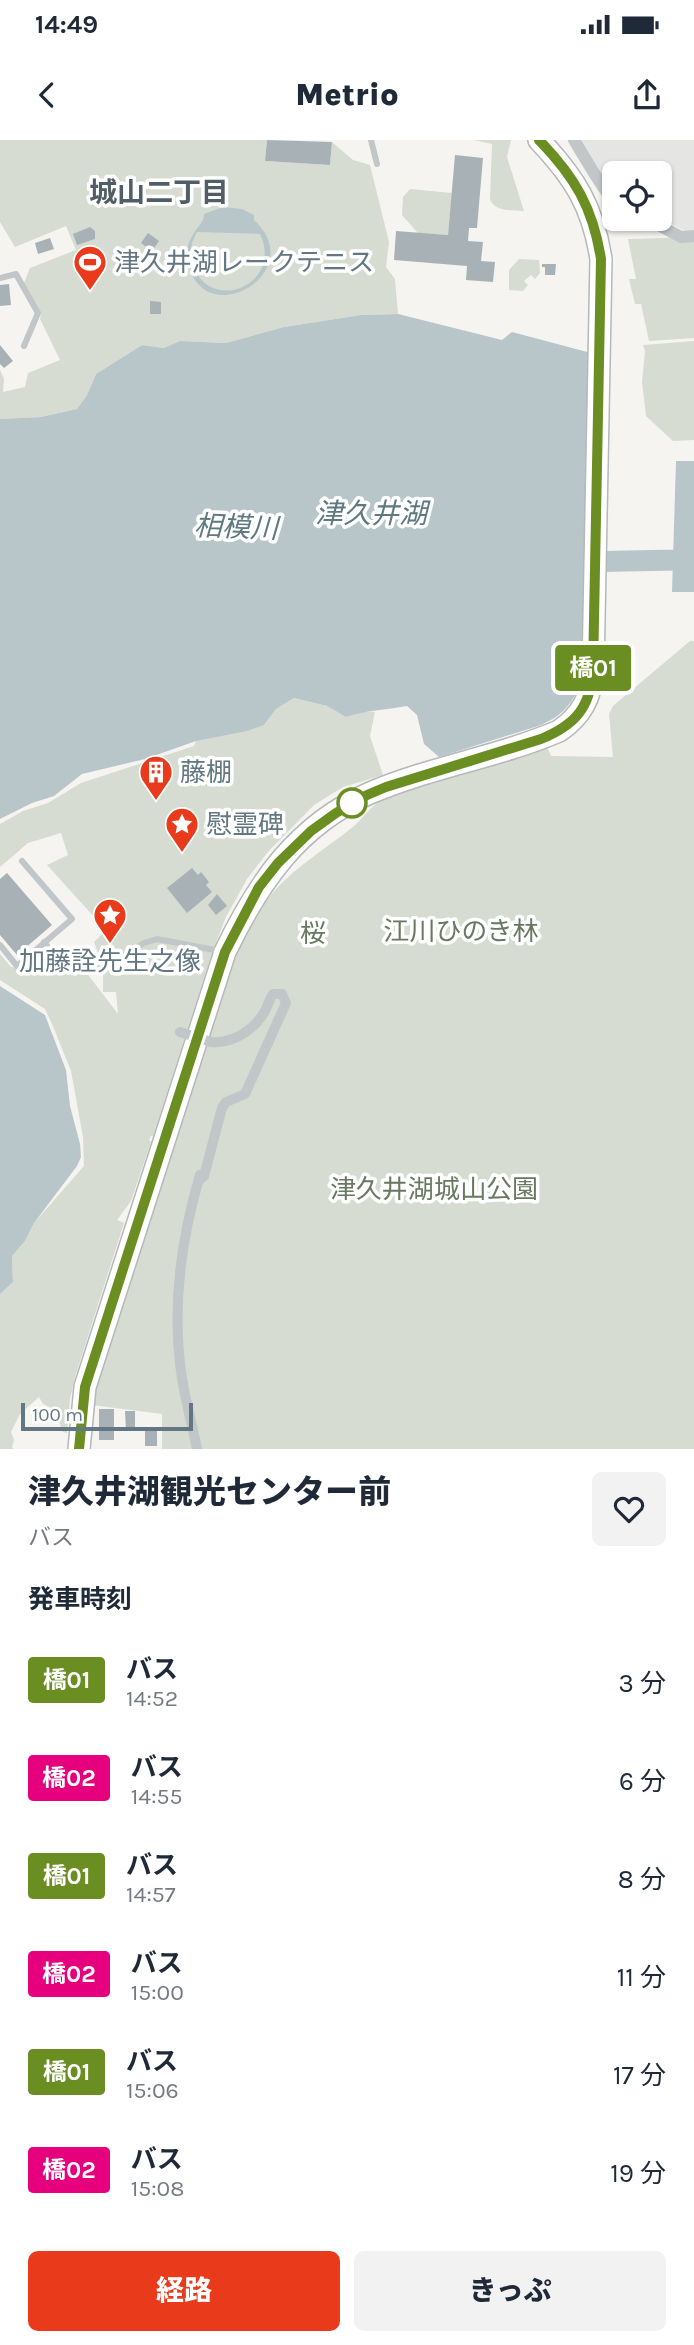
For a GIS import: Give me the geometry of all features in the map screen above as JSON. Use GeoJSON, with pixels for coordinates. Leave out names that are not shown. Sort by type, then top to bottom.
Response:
{"type":"FeatureCollection","features":[{"type":"Feature","properties":{"kind":"highway"},"geometry":{"type":"LineString","coordinates":[[79,1449],[85,1387],[225,952],[259,887],[278,863],[311,831],[336,813],[386,787],[559,731],[578,716],[590,694],[601,259],[597,232],[588,207],[564,168],[539,140]]}},
{"type":"Feature","properties":{"kind":"street"},"geometry":{"type":"LineString","coordinates":[[573,140],[602,185]]}},
{"type":"Feature","properties":{"kind":"street"},"geometry":{"type":"LineString","coordinates":[[670,231],[681,237],[694,236]]}},
{"type":"Feature","properties":{"kind":"street"},"geometry":{"type":"LineString","coordinates":[[177,1030],[222,1043],[245,1032],[262,1015],[273,994],[282,994],[286,1003],[245,1094],[226,1102],[219,1116],[207,1166],[204,1176],[199,1180],[186,1226],[178,1297],[180,1368],[197,1449]]}},
{"type":"Feature","properties":{"kind":"lane"},"geometry":{"type":"LineString","coordinates":[[371,140],[377,164]]}},
{"type":"Feature","properties":{"kind":"lane"},"geometry":{"type":"LineString","coordinates":[[0,278],[16,274],[38,313],[24,346]]}},
{"type":"Feature","properties":{"kind":"lane"},"geometry":{"type":"LineString","coordinates":[[0,946],[17,965],[72,919],[22,861]]}},
{"type":"Feature","properties":{"kind":"lane"},"geometry":{"type":"LineString","coordinates":[[44,942],[51,951],[71,964],[88,969],[103,968],[144,943],[157,939],[225,952]]}},
{"type":"Feature","properties":{"kind":"shaded area"},"geometry":{"type":"Polygon","coordinates":[[[579,140],[694,140],[694,232],[687,232],[672,224],[672,161],[602,161],[602,176],[579,140]]]}},
{"type":"Feature","properties":{"kind":"green space"},"geometry":{"type":"Polygon","coordinates":[[[0,140],[267,140],[265,161],[330,165],[332,142],[353,160],[370,165],[389,242],[386,267],[395,279],[398,314],[361,315],[284,327],[226,343],[180,341],[164,348],[142,345],[96,374],[87,395],[77,409],[41,417],[0,419],[0,370],[4,379],[3,392],[25,387],[28,373],[60,360],[40,319],[41,314],[24,283],[30,268],[76,250],[66,226],[15,247],[0,222],[0,140]]]}},
{"type":"Feature","properties":{"kind":"green space"},"geometry":{"type":"Polygon","coordinates":[[[474,140],[511,140],[507,157],[524,211],[505,210],[496,207],[490,200],[492,144],[474,140]]]}},
{"type":"Feature","properties":{"kind":"green space"},"geometry":{"type":"Polygon","coordinates":[[[410,189],[452,193],[448,235],[418,233],[402,215],[403,197],[410,189]]]}},
{"type":"Feature","properties":{"kind":"green space"},"geometry":{"type":"Polygon","coordinates":[[[694,237],[694,338],[649,341],[641,304],[635,304],[629,279],[636,279],[628,239],[694,237]]]}},
{"type":"Feature","properties":{"kind":"green space"},"geometry":{"type":"Polygon","coordinates":[[[519,259],[539,260],[540,273],[535,279],[531,275],[524,281],[528,285],[523,291],[509,290],[509,270],[519,259]]]}},
{"type":"Feature","properties":{"kind":"green space"},"geometry":{"type":"Polygon","coordinates":[[[694,341],[694,440],[673,441],[646,416],[642,382],[645,351],[643,345],[694,341]]]}},
{"type":"Feature","properties":{"kind":"green space","name":"津久井湖城山公園"},"geometry":{"type":"Polygon","coordinates":[[[690,641],[694,641],[694,1449],[162,1449],[162,1414],[92,1405],[105,1356],[236,956],[271,895],[300,867],[354,826],[381,800],[547,747],[551,756],[613,757],[609,714],[613,706],[690,641]]]}},
{"type":"Feature","properties":{"kind":"green space"},"geometry":{"type":"Polygon","coordinates":[[[294,698],[327,706],[346,717],[361,711],[375,712],[370,736],[383,775],[343,787],[314,805],[267,853],[247,879],[226,917],[213,950],[131,1201],[117,1220],[124,1223],[75,1377],[67,1433],[63,1432],[54,1409],[43,1404],[39,1397],[20,1414],[11,1432],[14,1449],[0,1449],[0,1294],[13,1282],[12,1256],[25,1241],[34,1223],[84,1166],[83,1137],[71,1071],[45,1009],[0,980],[0,954],[11,967],[86,972],[118,1014],[116,992],[103,992],[103,968],[94,942],[106,930],[47,865],[68,855],[61,833],[28,843],[0,867],[0,824],[23,811],[48,803],[81,783],[194,746],[196,741],[264,725],[276,709],[294,698]]]}},
{"type":"Feature","properties":{"kind":"water"},"geometry":{"type":"Polygon","coordinates":[[[223,207],[242,209],[254,215],[254,220],[268,240],[270,259],[262,275],[248,288],[231,294],[213,294],[198,284],[188,263],[187,254],[188,246],[204,214],[223,207]],[[197,232],[191,250],[194,269],[204,282],[217,289],[231,290],[244,286],[255,278],[262,266],[265,251],[260,234],[197,232]]]}},
{"type":"Feature","properties":{"kind":"water","name":"津久井湖"},"geometry":{"type":"Polygon","coordinates":[[[398,314],[502,340],[512,332],[591,353],[588,500],[585,501],[584,550],[587,550],[583,669],[580,684],[566,708],[538,726],[439,757],[424,744],[417,715],[407,706],[346,717],[327,706],[294,698],[276,709],[264,725],[196,741],[145,759],[82,774],[54,796],[32,803],[0,819],[0,419],[41,417],[77,409],[87,395],[96,374],[142,345],[164,348],[180,341],[226,343],[284,327],[361,315],[398,314]]]}},
{"type":"Feature","properties":{"kind":"water"},"geometry":{"type":"Polygon","coordinates":[[[676,461],[694,461],[694,592],[672,592],[676,461]]]}},
{"type":"Feature","properties":{"kind":"water"},"geometry":{"type":"Polygon","coordinates":[[[0,986],[45,1015],[66,1070],[70,1106],[81,1157],[12,1256],[13,1282],[0,1294],[0,986]]]}},
{"type":"Feature","properties":{"kind":"building"},"geometry":{"type":"Polygon","coordinates":[[[267,140],[332,142],[330,165],[265,161],[267,140]]]}},
{"type":"Feature","properties":{"kind":"building"},"geometry":{"type":"Polygon","coordinates":[[[455,155],[483,158],[477,228],[469,228],[468,241],[483,242],[481,261],[495,262],[493,282],[466,280],[467,266],[394,260],[396,231],[448,235],[455,155]]]}},
{"type":"Feature","properties":{"kind":"building"},"geometry":{"type":"Polygon","coordinates":[[[90,227],[95,231],[95,239],[77,245],[73,234],[90,227]]]}},
{"type":"Feature","properties":{"kind":"building"},"geometry":{"type":"Polygon","coordinates":[[[148,233],[159,241],[152,251],[141,243],[148,233]]]}},
{"type":"Feature","properties":{"kind":"building"},"geometry":{"type":"Polygon","coordinates":[[[50,238],[54,249],[38,254],[35,243],[50,238]]]}},
{"type":"Feature","properties":{"kind":"building"},"geometry":{"type":"Polygon","coordinates":[[[542,264],[556,264],[555,275],[545,275],[545,267],[542,267],[542,264]]]}},
{"type":"Feature","properties":{"kind":"building"},"geometry":{"type":"Polygon","coordinates":[[[9,284],[11,305],[0,306],[0,285],[9,284]]]}},
{"type":"Feature","properties":{"kind":"building"},"geometry":{"type":"Polygon","coordinates":[[[150,301],[161,302],[161,314],[150,314],[150,301]]]}},
{"type":"Feature","properties":{"kind":"building"},"geometry":{"type":"Polygon","coordinates":[[[0,345],[13,361],[4,368],[0,364],[0,345]]]}},
{"type":"Feature","properties":{"kind":"building"},"geometry":{"type":"Polygon","coordinates":[[[192,868],[198,875],[201,872],[209,882],[206,885],[212,892],[187,913],[167,888],[192,868]]]}},
{"type":"Feature","properties":{"kind":"building"},"geometry":{"type":"Polygon","coordinates":[[[7,873],[52,925],[17,955],[0,935],[0,879],[7,873]]]}},
{"type":"Feature","properties":{"kind":"building"},"geometry":{"type":"Polygon","coordinates":[[[217,894],[227,906],[216,915],[208,905],[217,894]]]}},
{"type":"Feature","properties":{"kind":"building"},"geometry":{"type":"Polygon","coordinates":[[[99,1409],[114,1409],[114,1440],[99,1440],[99,1409]]]}},
{"type":"Feature","properties":{"kind":"building"},"geometry":{"type":"Polygon","coordinates":[[[125,1411],[135,1411],[135,1431],[126,1431],[125,1411]]]}},
{"type":"Feature","properties":{"kind":"building"},"geometry":{"type":"Polygon","coordinates":[[[145,1431],[157,1431],[157,1446],[145,1446],[145,1431]]]}},
{"type":"Feature","properties":{"kind":"waterway","name":"相模川"},"geometry":{"type":"LineString","coordinates":[[577,562],[678,560],[694,557]]}},
{"type":"Feature","properties":{"kind":"bus line","name":"橋01"},"geometry":{"type":"LineString","coordinates":[[79,1449],[85,1387],[225,952],[259,887],[292,848],[336,813],[367,795],[404,781],[559,731],[578,716],[590,694],[593,671],[601,259],[597,232],[588,207],[564,168],[539,140]]}},
{"type":"Feature","properties":{"kind":"place","name":"津久井湖レークテニス"},"geometry":{"type":"Point","coordinates":[90,292]}},
{"type":"Feature","properties":{"kind":"place","name":"藤棚"},"geometry":{"type":"Point","coordinates":[156,802]}},
{"type":"Feature","properties":{"kind":"place","name":"慰霊碑"},"geometry":{"type":"Point","coordinates":[182,854]}},
{"type":"Feature","properties":{"kind":"place","name":"加藤詮先生之像"},"geometry":{"type":"Point","coordinates":[110,945]}},
{"type":"Feature","properties":{"kind":"district","name":"城山二丁目"},"geometry":{"type":"Point","coordinates":[159,192]}},
{"type":"Feature","properties":{"kind":"park label","name":"江川ひのき林"},"geometry":{"type":"Point","coordinates":[461,931]}},
{"type":"Feature","properties":{"kind":"park label","name":"桜"},"geometry":{"type":"Point","coordinates":[313,933]}}]}
